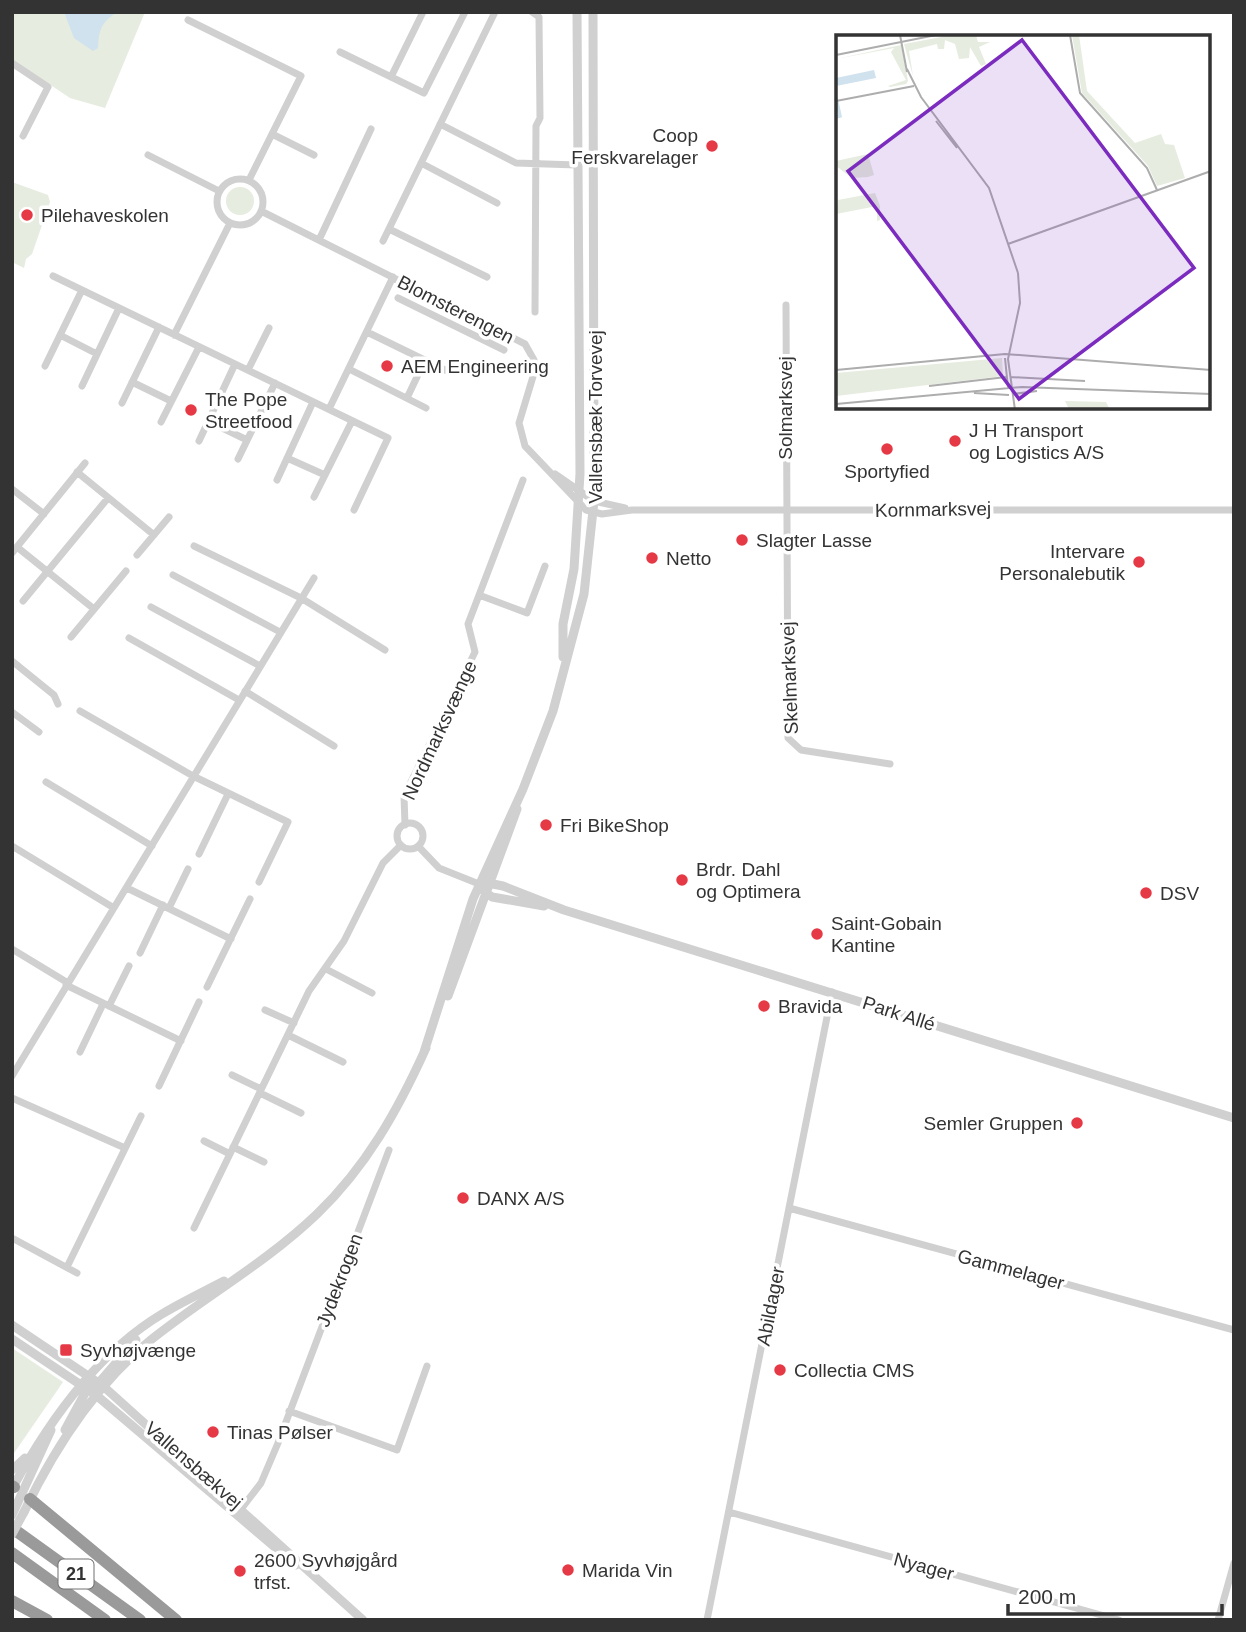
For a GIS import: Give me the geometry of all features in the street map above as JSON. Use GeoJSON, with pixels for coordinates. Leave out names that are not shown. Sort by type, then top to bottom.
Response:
{"type":"FeatureCollection","features":[{"type":"Feature","properties":{"kind":"highway"},"geometry":{"type":"LineString","coordinates":[[18,1491],[176,1620]]}},
{"type":"Feature","properties":{"kind":"highway","name":"21"},"geometry":{"type":"LineString","coordinates":[[12,1528],[139,1620]]}},
{"type":"Feature","properties":{"kind":"highway","name":"21"},"geometry":{"type":"LineString","coordinates":[[12,1553],[105,1620]]}},
{"type":"Feature","properties":{"kind":"highway"},"geometry":{"type":"LineString","coordinates":[[12,1601],[47,1620]]}},
{"type":"Feature","properties":{"kind":"street"},"geometry":{"type":"LineString","coordinates":[[391,77],[423,12]]}},
{"type":"Feature","properties":{"kind":"street"},"geometry":{"type":"LineString","coordinates":[[340,52],[424,93],[465,12]]}},
{"type":"Feature","properties":{"kind":"street"},"geometry":{"type":"LineString","coordinates":[[383,241],[495,12]]}},
{"type":"Feature","properties":{"kind":"street"},"geometry":{"type":"LineString","coordinates":[[532,12],[539,17],[540,33],[540,118],[536,126],[535,312]]}},
{"type":"Feature","properties":{"kind":"street","name":"Vallensbæk Torvevej"},"geometry":{"type":"LineString","coordinates":[[564,666],[563,624],[574,569],[580,493],[577,12]]}},
{"type":"Feature","properties":{"kind":"street","name":"Vallensbæk Torvevej"},"geometry":{"type":"LineString","coordinates":[[12,1534],[18,1491],[44,1435],[54,1422],[98,1381],[254,1266],[307,1223],[354,1173],[401,1103],[493,882],[523,789],[553,711],[584,594],[594,513],[593,12]]}},
{"type":"Feature","properties":{"kind":"street"},"geometry":{"type":"LineString","coordinates":[[188,20],[301,76],[249,180]]}},
{"type":"Feature","properties":{"kind":"street"},"geometry":{"type":"LineString","coordinates":[[12,64],[48,87],[23,136]]}},
{"type":"Feature","properties":{"kind":"street"},"geometry":{"type":"LineString","coordinates":[[440,124],[516,163],[595,165]]}},
{"type":"Feature","properties":{"kind":"street"},"geometry":{"type":"LineString","coordinates":[[318,240],[371,129]]}},
{"type":"Feature","properties":{"kind":"street"},"geometry":{"type":"LineString","coordinates":[[272,134],[314,155]]}},
{"type":"Feature","properties":{"kind":"street"},"geometry":{"type":"LineString","coordinates":[[148,155],[219,191]]}},
{"type":"Feature","properties":{"kind":"street"},"geometry":{"type":"LineString","coordinates":[[421,163],[497,203]]}},
{"type":"Feature","properties":{"kind":"street"},"geometry":{"type":"LineString","coordinates":[[231,180],[249,180],[261,192],[261,211],[246,224],[229,222],[218,209],[219,191],[231,180]]}},
{"type":"Feature","properties":{"kind":"street","name":"Blomsterengen"},"geometry":{"type":"LineString","coordinates":[[261,211],[519,339],[529,349],[535,370],[519,423],[520,433],[525,446],[579,505]]}},
{"type":"Feature","properties":{"kind":"street"},"geometry":{"type":"LineString","coordinates":[[174,335],[229,222]]}},
{"type":"Feature","properties":{"kind":"street"},"geometry":{"type":"LineString","coordinates":[[389,229],[487,277]]}},
{"type":"Feature","properties":{"kind":"street"},"geometry":{"type":"LineString","coordinates":[[53,276],[388,438],[354,510]]}},
{"type":"Feature","properties":{"kind":"street"},"geometry":{"type":"LineString","coordinates":[[329,409],[393,277]]}},
{"type":"Feature","properties":{"kind":"street"},"geometry":{"type":"LineString","coordinates":[[45,366],[82,290]]}},
{"type":"Feature","properties":{"kind":"street"},"geometry":{"type":"LineString","coordinates":[[398,298],[504,350]]}},
{"type":"Feature","properties":{"kind":"street"},"geometry":{"type":"LineString","coordinates":[[433,316],[440,300]]}},
{"type":"Feature","properties":{"kind":"street","name":"Solmarksvej"},"geometry":{"type":"LineString","coordinates":[[785,511],[786,305]]}},
{"type":"Feature","properties":{"kind":"street"},"geometry":{"type":"LineString","coordinates":[[82,386],[119,308]]}},
{"type":"Feature","properties":{"kind":"street"},"geometry":{"type":"LineString","coordinates":[[122,403],[159,327]]}},
{"type":"Feature","properties":{"kind":"street"},"geometry":{"type":"LineString","coordinates":[[248,370],[269,328]]}},
{"type":"Feature","properties":{"kind":"street"},"geometry":{"type":"LineString","coordinates":[[367,332],[445,370]]}},
{"type":"Feature","properties":{"kind":"street"},"geometry":{"type":"LineString","coordinates":[[60,335],[97,354]]}},
{"type":"Feature","properties":{"kind":"street"},"geometry":{"type":"LineString","coordinates":[[161,422],[199,346]]}},
{"type":"Feature","properties":{"kind":"street"},"geometry":{"type":"LineString","coordinates":[[407,398],[425,360]]}},
{"type":"Feature","properties":{"kind":"street"},"geometry":{"type":"LineString","coordinates":[[199,441],[235,364]]}},
{"type":"Feature","properties":{"kind":"street"},"geometry":{"type":"LineString","coordinates":[[349,369],[426,408]]}},
{"type":"Feature","properties":{"kind":"street"},"geometry":{"type":"LineString","coordinates":[[132,382],[171,401]]}},
{"type":"Feature","properties":{"kind":"street"},"geometry":{"type":"LineString","coordinates":[[238,459],[275,383]]}},
{"type":"Feature","properties":{"kind":"street"},"geometry":{"type":"LineString","coordinates":[[276,480],[313,402]]}},
{"type":"Feature","properties":{"kind":"street"},"geometry":{"type":"LineString","coordinates":[[208,421],[247,440]]}},
{"type":"Feature","properties":{"kind":"street"},"geometry":{"type":"LineString","coordinates":[[314,497],[352,421]]}},
{"type":"Feature","properties":{"kind":"street"},"geometry":{"type":"LineString","coordinates":[[287,458],[325,475]]}},
{"type":"Feature","properties":{"kind":"street"},"geometry":{"type":"LineString","coordinates":[[85,463],[15,550],[94,609]]}},
{"type":"Feature","properties":{"kind":"street","name":"Blomsterengen"},"geometry":{"type":"LineString","coordinates":[[547,469],[594,501]]}},
{"type":"Feature","properties":{"kind":"street"},"geometry":{"type":"LineString","coordinates":[[77,472],[154,536]]}},
{"type":"Feature","properties":{"kind":"street","name":"Nordmarksvænge"},"geometry":{"type":"LineString","coordinates":[[405,825],[404,796],[475,652],[468,624],[523,480]]}},
{"type":"Feature","properties":{"kind":"street"},"geometry":{"type":"LineString","coordinates":[[12,489],[44,514]]}},
{"type":"Feature","properties":{"kind":"street"},"geometry":{"type":"LineString","coordinates":[[23,601],[108,498]]}},
{"type":"Feature","properties":{"kind":"street","name":"Kornmarksvej"},"geometry":{"type":"LineString","coordinates":[[594,501],[632,510]]}},
{"type":"Feature","properties":{"kind":"street"},"geometry":{"type":"LineString","coordinates":[[579,505],[594,513]]}},
{"type":"Feature","properties":{"kind":"street","name":"Kornmarksvej"},"geometry":{"type":"LineString","coordinates":[[594,513],[632,510],[785,511],[1047,507],[1234,510]]}},
{"type":"Feature","properties":{"kind":"street","name":"Skelmarksvej"},"geometry":{"type":"LineString","coordinates":[[785,511],[788,738],[801,750],[890,764]]}},
{"type":"Feature","properties":{"kind":"street"},"geometry":{"type":"LineString","coordinates":[[137,555],[169,517]]}},
{"type":"Feature","properties":{"kind":"street"},"geometry":{"type":"LineString","coordinates":[[194,546],[301,598],[385,650]]}},
{"type":"Feature","properties":{"kind":"street"},"geometry":{"type":"LineString","coordinates":[[479,595],[527,613],[545,566]]}},
{"type":"Feature","properties":{"kind":"street"},"geometry":{"type":"LineString","coordinates":[[71,637],[126,571]]}},
{"type":"Feature","properties":{"kind":"street"},"geometry":{"type":"LineString","coordinates":[[173,575],[281,632]]}},
{"type":"Feature","properties":{"kind":"street"},"geometry":{"type":"LineString","coordinates":[[12,1076],[314,578]]}},
{"type":"Feature","properties":{"kind":"street"},"geometry":{"type":"LineString","coordinates":[[151,607],[260,666]]}},
{"type":"Feature","properties":{"kind":"street"},"geometry":{"type":"LineString","coordinates":[[129,638],[239,700]]}},
{"type":"Feature","properties":{"kind":"street"},"geometry":{"type":"LineString","coordinates":[[12,661],[54,695],[58,704]]}},
{"type":"Feature","properties":{"kind":"street"},"geometry":{"type":"LineString","coordinates":[[245,691],[334,746]]}},
{"type":"Feature","properties":{"kind":"street"},"geometry":{"type":"LineString","coordinates":[[80,711],[193,776],[288,822],[259,882]]}},
{"type":"Feature","properties":{"kind":"street"},"geometry":{"type":"LineString","coordinates":[[12,712],[38,732]]}},
{"type":"Feature","properties":{"kind":"street"},"geometry":{"type":"LineString","coordinates":[[46,782],[152,846]]}},
{"type":"Feature","properties":{"kind":"street","name":"Vallensbæk Torvevej"},"geometry":{"type":"LineString","coordinates":[[424,1052],[479,884],[523,789]]}},
{"type":"Feature","properties":{"kind":"street"},"geometry":{"type":"LineString","coordinates":[[199,855],[228,794]]}},
{"type":"Feature","properties":{"kind":"street"},"geometry":{"type":"LineString","coordinates":[[414,824],[421,830],[423,839],[418,846],[411,849],[401,845],[398,836],[405,825],[414,824]]}},
{"type":"Feature","properties":{"kind":"street"},"geometry":{"type":"LineString","coordinates":[[194,1228],[309,992],[344,941],[383,863],[401,845]]}},
{"type":"Feature","properties":{"kind":"street"},"geometry":{"type":"LineString","coordinates":[[12,846],[114,908]]}},
{"type":"Feature","properties":{"kind":"street"},"geometry":{"type":"LineString","coordinates":[[418,846],[439,868],[479,884],[487,895]]}},
{"type":"Feature","properties":{"kind":"street"},"geometry":{"type":"LineString","coordinates":[[140,953],[188,869]]}},
{"type":"Feature","properties":{"kind":"street","name":"Park Allé"},"geometry":{"type":"LineString","coordinates":[[479,884],[493,882],[564,910],[1234,1118]]}},
{"type":"Feature","properties":{"kind":"street"},"geometry":{"type":"LineString","coordinates":[[127,888],[231,939]]}},
{"type":"Feature","properties":{"kind":"street","name":"Park Allé"},"geometry":{"type":"LineString","coordinates":[[487,895],[564,910]]}},
{"type":"Feature","properties":{"kind":"street"},"geometry":{"type":"LineString","coordinates":[[207,987],[250,899]]}},
{"type":"Feature","properties":{"kind":"street"},"geometry":{"type":"LineString","coordinates":[[12,949],[67,984],[181,1041]]}},
{"type":"Feature","properties":{"kind":"street"},"geometry":{"type":"LineString","coordinates":[[80,1052],[129,967]]}},
{"type":"Feature","properties":{"kind":"street"},"geometry":{"type":"LineString","coordinates":[[326,969],[372,993]]}},
{"type":"Feature","properties":{"kind":"street","name":"Abildager"},"geometry":{"type":"LineString","coordinates":[[707,1620],[832,992]]}},
{"type":"Feature","properties":{"kind":"street"},"geometry":{"type":"LineString","coordinates":[[159,1086],[199,1002]]}},
{"type":"Feature","properties":{"kind":"street"},"geometry":{"type":"LineString","coordinates":[[265,1010],[294,1023]]}},
{"type":"Feature","properties":{"kind":"street"},"geometry":{"type":"LineString","coordinates":[[288,1035],[343,1062]]}},
{"type":"Feature","properties":{"kind":"street"},"geometry":{"type":"LineString","coordinates":[[12,1055],[22,1060]]}},
{"type":"Feature","properties":{"kind":"street"},"geometry":{"type":"LineString","coordinates":[[232,1075],[301,1113]]}},
{"type":"Feature","properties":{"kind":"street"},"geometry":{"type":"LineString","coordinates":[[12,1098],[125,1148]]}},
{"type":"Feature","properties":{"kind":"street"},"geometry":{"type":"LineString","coordinates":[[67,1267],[141,1116]]}},
{"type":"Feature","properties":{"kind":"street"},"geometry":{"type":"LineString","coordinates":[[204,1141],[264,1162]]}},
{"type":"Feature","properties":{"kind":"street","name":"Jydekrogen"},"geometry":{"type":"LineString","coordinates":[[239,1512],[261,1483],[389,1150]]}},
{"type":"Feature","properties":{"kind":"street","name":"Gammelager"},"geometry":{"type":"LineString","coordinates":[[789,1208],[1234,1330]]}},
{"type":"Feature","properties":{"kind":"street"},"geometry":{"type":"LineString","coordinates":[[12,1238],[77,1273]]}},
{"type":"Feature","properties":{"kind":"street","name":"Vallensbæk Torvevej"},"geometry":{"type":"LineString","coordinates":[[98,1381],[121,1346],[161,1314],[254,1266]]}},
{"type":"Feature","properties":{"kind":"street","name":"Vallensbækvej"},"geometry":{"type":"LineString","coordinates":[[12,1325],[98,1381],[239,1512],[363,1620]]}},
{"type":"Feature","properties":{"kind":"street","name":"Vallensbækvej"},"geometry":{"type":"LineString","coordinates":[[12,1339],[89,1390],[239,1512]]}},
{"type":"Feature","properties":{"kind":"street"},"geometry":{"type":"LineString","coordinates":[[289,1411],[397,1450],[427,1366]]}},
{"type":"Feature","properties":{"kind":"street"},"geometry":{"type":"LineString","coordinates":[[89,1390],[98,1381]]}},
{"type":"Feature","properties":{"kind":"street","name":"Vallensbæk Torvevej"},"geometry":{"type":"LineString","coordinates":[[18,1491],[44,1472],[89,1390]]}},
{"type":"Feature","properties":{"kind":"street"},"geometry":{"type":"LineString","coordinates":[[16,1508],[18,1491],[54,1422]]}},
{"type":"Feature","properties":{"kind":"street"},"geometry":{"type":"LineString","coordinates":[[12,1470],[44,1435]]}},
{"type":"Feature","properties":{"kind":"street","name":"Nyager"},"geometry":{"type":"LineString","coordinates":[[729,1511],[1119,1620]]}},
{"type":"Feature","properties":{"kind":"street"},"geometry":{"type":"LineString","coordinates":[[1218,1620],[1234,1563]]}},
{"type":"Feature","properties":{"kind":"street"},"geometry":{"type":"LineString","coordinates":[[1224,1598],[1234,1601]]}},
{"type":"Feature","properties":{"kind":"shaded area"},"geometry":{"type":"Polygon","coordinates":[[[12,12],[145,12],[105,108],[70,98],[12,59],[12,12]]]}},
{"type":"Feature","properties":{"kind":"shaded area","name":"Pilehaveskolen"},"geometry":{"type":"Polygon","coordinates":[[[12,182],[48,195],[50,202],[32,254],[26,259],[24,268],[12,262],[12,182]]]}},
{"type":"Feature","properties":{"kind":"shaded area"},"geometry":{"type":"Polygon","coordinates":[[[240,187],[250,191],[254,201],[250,211],[240,215],[230,211],[226,201],[230,191],[240,187]]]}},
{"type":"Feature","properties":{"kind":"shaded area"},"geometry":{"type":"Polygon","coordinates":[[[12,1348],[63,1382],[12,1456],[12,1348]]]}},
{"type":"Feature","properties":{"kind":"water"},"geometry":{"type":"Polygon","coordinates":[[[64,12],[117,12],[102,27],[98,48],[93,51],[74,38],[64,12]]]}},
{"type":"Feature","properties":{"kind":"place","name":"Coop Ferskvarelager"},"geometry":{"type":"Point","coordinates":[712,146]}},
{"type":"Feature","properties":{"kind":"place","name":"Pilehaveskolen"},"geometry":{"type":"Point","coordinates":[27,215]}},
{"type":"Feature","properties":{"kind":"place","name":"AEM Engineering"},"geometry":{"type":"Point","coordinates":[387,366]}},
{"type":"Feature","properties":{"kind":"place","name":"The Pope Streetfood"},"geometry":{"type":"Point","coordinates":[191,410]}},
{"type":"Feature","properties":{"kind":"place","name":"J H Transport og Logistics A/S"},"geometry":{"type":"Point","coordinates":[955,441]}},
{"type":"Feature","properties":{"kind":"place","name":"Sportyfied"},"geometry":{"type":"Point","coordinates":[887,449]}},
{"type":"Feature","properties":{"kind":"place","name":"Slagter Lasse"},"geometry":{"type":"Point","coordinates":[742,540]}},
{"type":"Feature","properties":{"kind":"place","name":"Netto"},"geometry":{"type":"Point","coordinates":[652,558]}},
{"type":"Feature","properties":{"kind":"place","name":"Intervare Personalebutik"},"geometry":{"type":"Point","coordinates":[1139,562]}},
{"type":"Feature","properties":{"kind":"place","name":"Fri BikeShop"},"geometry":{"type":"Point","coordinates":[546,825]}},
{"type":"Feature","properties":{"kind":"place","name":"Brdr. Dahl og Optimera"},"geometry":{"type":"Point","coordinates":[682,880]}},
{"type":"Feature","properties":{"kind":"place","name":"DSV"},"geometry":{"type":"Point","coordinates":[1146,893]}},
{"type":"Feature","properties":{"kind":"place","name":"Saint-Gobain Kantine"},"geometry":{"type":"Point","coordinates":[817,934]}},
{"type":"Feature","properties":{"kind":"place","name":"Bravida"},"geometry":{"type":"Point","coordinates":[764,1006]}},
{"type":"Feature","properties":{"kind":"place","name":"Semler Gruppen"},"geometry":{"type":"Point","coordinates":[1077,1123]}},
{"type":"Feature","properties":{"kind":"place","name":"DANX A/S"},"geometry":{"type":"Point","coordinates":[463,1198]}},
{"type":"Feature","properties":{"kind":"place","name":"Syvhøjvænge"},"geometry":{"type":"Point","coordinates":[66,1350]}},
{"type":"Feature","properties":{"kind":"place","name":"Collectia CMS"},"geometry":{"type":"Point","coordinates":[780,1370]}},
{"type":"Feature","properties":{"kind":"place","name":"Tinas Pølser"},"geometry":{"type":"Point","coordinates":[213,1432]}},
{"type":"Feature","properties":{"kind":"place","name":"Marida Vin"},"geometry":{"type":"Point","coordinates":[568,1570]}},
{"type":"Feature","properties":{"kind":"place","name":"2600 Syvhøjgård trfst."},"geometry":{"type":"Point","coordinates":[240,1571]}}]}
